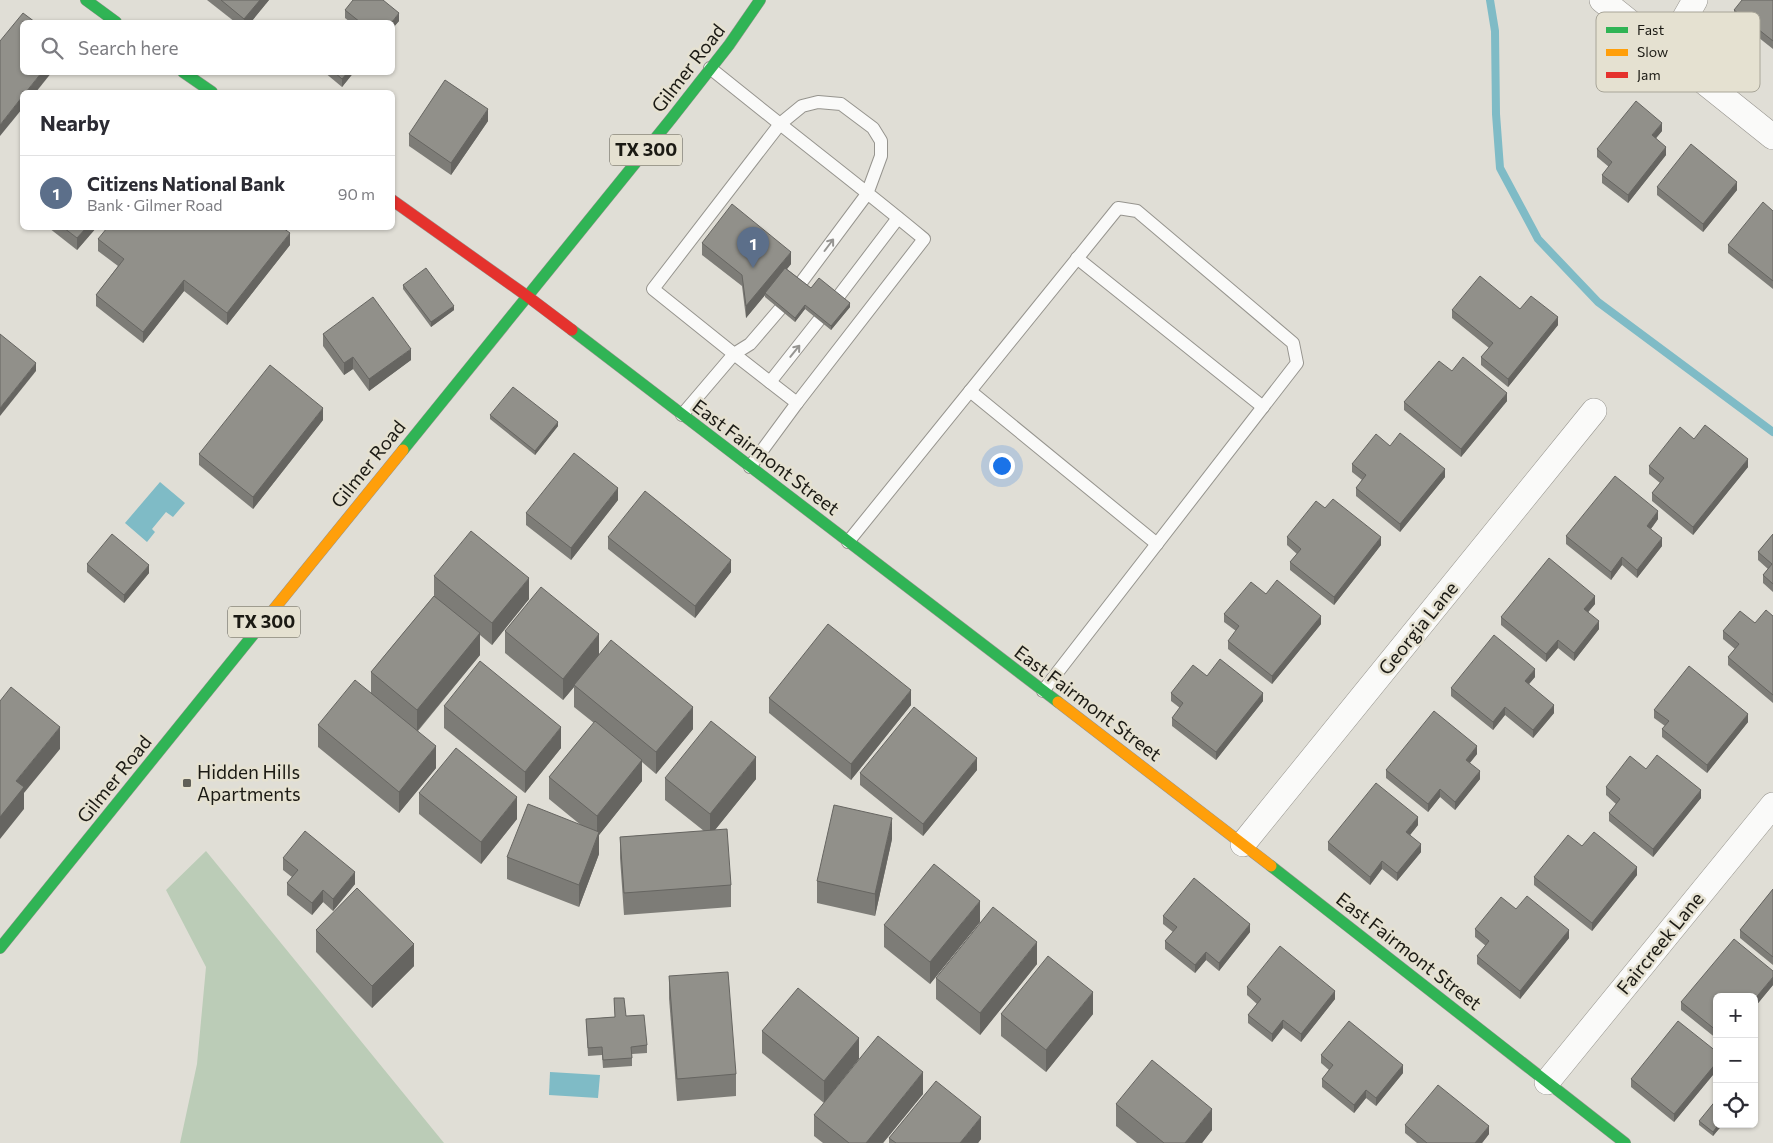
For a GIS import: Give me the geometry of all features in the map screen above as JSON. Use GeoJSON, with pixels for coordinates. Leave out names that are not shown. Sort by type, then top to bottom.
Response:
{"type":"FeatureCollection","features":[{"type":"Feature","properties":{"kind":"street"},"geometry":{"type":"LineString","coordinates":[[86,0],[113,20]]}},
{"type":"Feature","properties":{"kind":"street","name":"Gilmer Road"},"geometry":{"type":"LineString","coordinates":[[0,948],[671,119],[729,45],[760,0]]}},
{"type":"Feature","properties":{"kind":"street"},"geometry":{"type":"LineString","coordinates":[[1602,0],[1617,12]]}},
{"type":"Feature","properties":{"kind":"street"},"geometry":{"type":"LineString","coordinates":[[1688,12],[1695,0]]}},
{"type":"Feature","properties":{"kind":"street"},"geometry":{"type":"LineString","coordinates":[[187,75],[209,90]]}},
{"type":"Feature","properties":{"kind":"street"},"geometry":{"type":"LineString","coordinates":[[1717,92],[1773,137]]}},
{"type":"Feature","properties":{"kind":"street","name":"East Fairmont Street"},"geometry":{"type":"LineString","coordinates":[[395,202],[526,296],[750,466],[1243,844],[1625,1143]]}},
{"type":"Feature","properties":{"kind":"street","name":"Georgia Lane"},"geometry":{"type":"LineString","coordinates":[[1243,844],[1594,412]]}},
{"type":"Feature","properties":{"kind":"street","name":"Faircreek Lane"},"geometry":{"type":"LineString","coordinates":[[1547,1082],[1773,804]]}},
{"type":"Feature","properties":{"kind":"lane"},"geometry":{"type":"LineString","coordinates":[[710,68],[924,239],[750,466]]}},
{"type":"Feature","properties":{"kind":"lane"},"geometry":{"type":"LineString","coordinates":[[797,403],[653,289],[780,124],[802,106],[818,102],[841,104],[873,128],[881,141],[880,156],[868,194],[800,284]]}},
{"type":"Feature","properties":{"kind":"lane"},"geometry":{"type":"LineString","coordinates":[[848,542],[1118,208],[1137,211],[1293,343],[1297,363],[1043,691]]}},
{"type":"Feature","properties":{"kind":"lane"},"geometry":{"type":"LineString","coordinates":[[838,297],[898,218]]}},
{"type":"Feature","properties":{"kind":"lane"},"geometry":{"type":"LineString","coordinates":[[1077,258],[1263,408]]}},
{"type":"Feature","properties":{"kind":"lane"},"geometry":{"type":"LineString","coordinates":[[682,415],[734,354],[750,344],[780,309]]}},
{"type":"Feature","properties":{"kind":"lane"},"geometry":{"type":"LineString","coordinates":[[770,382],[819,320]]}},
{"type":"Feature","properties":{"kind":"lane"},"geometry":{"type":"LineString","coordinates":[[970,391],[1157,544]]}},
{"type":"Feature","properties":{"kind":"green space"},"geometry":{"type":"Polygon","coordinates":[[[206,851],[444,1143],[180,1143],[197,1064],[206,967],[166,890],[206,851]]]}},
{"type":"Feature","properties":{"kind":"water"},"geometry":{"type":"Polygon","coordinates":[[[160,482],[185,503],[173,517],[166,512],[152,529],[155,532],[147,542],[125,523],[160,482]]]}},
{"type":"Feature","properties":{"kind":"water"},"geometry":{"type":"Polygon","coordinates":[[[550,1072],[600,1075],[598,1098],[549,1095],[550,1072]]]}},
{"type":"Feature","properties":{"kind":"building"},"geometry":{"type":"Polygon","coordinates":[[[221,0],[260,0],[244,19],[221,0]]]}},
{"type":"Feature","properties":{"kind":"building"},"geometry":{"type":"Polygon","coordinates":[[[353,0],[383,0],[399,13],[394,20],[358,20],[345,10],[353,0]]]}},
{"type":"Feature","properties":{"kind":"building"},"geometry":{"type":"Polygon","coordinates":[[[1742,0],[1773,0],[1773,41],[1760,31],[1760,12],[1737,12],[1734,10],[1742,0]]]}},
{"type":"Feature","properties":{"kind":"building"},"geometry":{"type":"Polygon","coordinates":[[[23,13],[32,20],[20,20],[20,75],[40,75],[28,90],[20,90],[20,100],[0,125],[0,41],[23,13]]]}},
{"type":"Feature","properties":{"kind":"building"},"geometry":{"type":"Polygon","coordinates":[[[337,75],[345,75],[342,79],[337,75]]]}},
{"type":"Feature","properties":{"kind":"building"},"geometry":{"type":"Polygon","coordinates":[[[445,80],[488,109],[451,163],[409,134],[445,80]]]}},
{"type":"Feature","properties":{"kind":"building"},"geometry":{"type":"Polygon","coordinates":[[[1636,101],[1662,123],[1652,135],[1666,147],[1628,195],[1602,175],[1612,162],[1597,149],[1636,101]]]}},
{"type":"Feature","properties":{"kind":"building"},"geometry":{"type":"Polygon","coordinates":[[[1691,144],[1737,182],[1703,224],[1657,187],[1691,144]]]}},
{"type":"Feature","properties":{"kind":"building"},"geometry":{"type":"Polygon","coordinates":[[[1763,202],[1773,211],[1773,281],[1728,245],[1763,202]]]}},
{"type":"Feature","properties":{"kind":"building"},"geometry":{"type":"Polygon","coordinates":[[[732,204],[791,252],[746,306],[742,275],[702,243],[732,204]]]}},
{"type":"Feature","properties":{"kind":"building"},"geometry":{"type":"Polygon","coordinates":[[[67,230],[84,230],[77,238],[67,230]]]}},
{"type":"Feature","properties":{"kind":"building"},"geometry":{"type":"Polygon","coordinates":[[[105,230],[286,230],[290,233],[227,313],[184,280],[143,332],[96,295],[124,259],[98,239],[105,230]]]}},
{"type":"Feature","properties":{"kind":"building"},"geometry":{"type":"Polygon","coordinates":[[[426,268],[454,306],[431,322],[403,285],[426,268]]]}},
{"type":"Feature","properties":{"kind":"building"},"geometry":{"type":"Polygon","coordinates":[[[785,268],[811,288],[819,278],[850,303],[831,326],[805,305],[795,318],[765,293],[785,268]]]}},
{"type":"Feature","properties":{"kind":"building"},"geometry":{"type":"Polygon","coordinates":[[[1480,276],[1520,309],[1531,296],[1558,317],[1508,379],[1481,357],[1493,343],[1452,310],[1480,276]]]}},
{"type":"Feature","properties":{"kind":"building"},"geometry":{"type":"Polygon","coordinates":[[[373,297],[411,349],[369,379],[353,357],[344,363],[323,334],[373,297]]]}},
{"type":"Feature","properties":{"kind":"building"},"geometry":{"type":"Polygon","coordinates":[[[0,334],[36,363],[0,408],[0,334]]]}},
{"type":"Feature","properties":{"kind":"building"},"geometry":{"type":"Polygon","coordinates":[[[1463,357],[1507,393],[1461,449],[1404,402],[1439,361],[1452,371],[1463,357]]]}},
{"type":"Feature","properties":{"kind":"building"},"geometry":{"type":"Polygon","coordinates":[[[270,365],[323,408],[253,497],[199,454],[270,365]]]}},
{"type":"Feature","properties":{"kind":"building"},"geometry":{"type":"Polygon","coordinates":[[[513,387],[558,422],[535,451],[490,415],[513,387]]]}},
{"type":"Feature","properties":{"kind":"building"},"geometry":{"type":"Polygon","coordinates":[[[1705,425],[1748,459],[1693,527],[1652,493],[1664,478],[1649,466],[1680,427],[1694,439],[1705,425]]]}},
{"type":"Feature","properties":{"kind":"building"},"geometry":{"type":"Polygon","coordinates":[[[1400,433],[1445,469],[1400,524],[1356,488],[1366,475],[1352,464],[1376,434],[1390,446],[1400,433]]]}},
{"type":"Feature","properties":{"kind":"building"},"geometry":{"type":"Polygon","coordinates":[[[574,453],[618,488],[571,548],[526,513],[574,453]]]}},
{"type":"Feature","properties":{"kind":"building"},"geometry":{"type":"Polygon","coordinates":[[[1615,476],[1658,511],[1647,526],[1662,538],[1637,570],[1622,557],[1611,572],[1566,536],[1615,476]]]}},
{"type":"Feature","properties":{"kind":"building"},"geometry":{"type":"Polygon","coordinates":[[[645,491],[731,560],[695,606],[608,537],[645,491]]]}},
{"type":"Feature","properties":{"kind":"building"},"geometry":{"type":"Polygon","coordinates":[[[1333,499],[1381,537],[1334,597],[1290,562],[1301,549],[1287,537],[1316,501],[1325,508],[1333,499]]]}},
{"type":"Feature","properties":{"kind":"building"},"geometry":{"type":"Polygon","coordinates":[[[471,531],[529,578],[492,623],[434,576],[471,531]]]}},
{"type":"Feature","properties":{"kind":"building"},"geometry":{"type":"Polygon","coordinates":[[[112,534],[149,565],[124,595],[87,564],[112,534]]]}},
{"type":"Feature","properties":{"kind":"building"},"geometry":{"type":"Polygon","coordinates":[[[1773,534],[1773,584],[1763,575],[1772,564],[1758,552],[1773,534]]]}},
{"type":"Feature","properties":{"kind":"building"},"geometry":{"type":"Polygon","coordinates":[[[1549,558],[1595,596],[1584,609],[1599,621],[1574,653],[1558,640],[1546,654],[1501,617],[1549,558]]]}},
{"type":"Feature","properties":{"kind":"building"},"geometry":{"type":"Polygon","coordinates":[[[1277,580],[1321,616],[1272,676],[1228,641],[1239,626],[1224,614],[1251,582],[1266,594],[1277,580]]]}},
{"type":"Feature","properties":{"kind":"building"},"geometry":{"type":"Polygon","coordinates":[[[541,587],[599,634],[563,679],[505,631],[541,587]]]}},
{"type":"Feature","properties":{"kind":"building"},"geometry":{"type":"Polygon","coordinates":[[[434,596],[480,633],[417,710],[371,672],[434,596]]]}},
{"type":"Feature","properties":{"kind":"building"},"geometry":{"type":"Polygon","coordinates":[[[1766,610],[1773,616],[1773,695],[1728,657],[1739,644],[1723,631],[1740,611],[1755,623],[1766,610]]]}},
{"type":"Feature","properties":{"kind":"building"},"geometry":{"type":"Polygon","coordinates":[[[828,624],[911,690],[851,764],[769,698],[828,624]]]}},
{"type":"Feature","properties":{"kind":"building"},"geometry":{"type":"Polygon","coordinates":[[[1494,635],[1535,669],[1525,681],[1554,705],[1533,730],[1505,707],[1493,722],[1451,688],[1494,635]]]}},
{"type":"Feature","properties":{"kind":"building"},"geometry":{"type":"Polygon","coordinates":[[[611,640],[693,707],[656,752],[574,685],[611,640]]]}},
{"type":"Feature","properties":{"kind":"building"},"geometry":{"type":"Polygon","coordinates":[[[1220,659],[1263,693],[1216,752],[1172,718],[1183,703],[1171,693],[1193,665],[1207,676],[1220,659]]]}},
{"type":"Feature","properties":{"kind":"building"},"geometry":{"type":"Polygon","coordinates":[[[480,661],[561,727],[525,772],[444,706],[480,661]]]}},
{"type":"Feature","properties":{"kind":"building"},"geometry":{"type":"Polygon","coordinates":[[[1689,666],[1748,714],[1707,765],[1662,729],[1669,721],[1654,710],[1689,666]]]}},
{"type":"Feature","properties":{"kind":"building"},"geometry":{"type":"Polygon","coordinates":[[[355,680],[436,746],[399,792],[318,725],[355,680]]]}},
{"type":"Feature","properties":{"kind":"building"},"geometry":{"type":"Polygon","coordinates":[[[11,687],[60,727],[16,781],[24,787],[0,817],[0,701],[11,687]]]}},
{"type":"Feature","properties":{"kind":"building"},"geometry":{"type":"Polygon","coordinates":[[[914,707],[977,758],[923,824],[860,773],[914,707]]]}},
{"type":"Feature","properties":{"kind":"building"},"geometry":{"type":"Polygon","coordinates":[[[1434,711],[1477,746],[1466,760],[1480,771],[1455,802],[1440,789],[1428,804],[1386,770],[1434,711]]]}},
{"type":"Feature","properties":{"kind":"building"},"geometry":{"type":"Polygon","coordinates":[[[595,721],[642,760],[597,816],[549,777],[595,721]]]}},
{"type":"Feature","properties":{"kind":"building"},"geometry":{"type":"Polygon","coordinates":[[[711,721],[756,757],[710,814],[665,778],[711,721]]]}},
{"type":"Feature","properties":{"kind":"building"},"geometry":{"type":"Polygon","coordinates":[[[456,748],[517,797],[481,842],[419,793],[456,748]]]}},
{"type":"Feature","properties":{"kind":"building"},"geometry":{"type":"Polygon","coordinates":[[[1657,755],[1701,790],[1653,849],[1609,813],[1620,799],[1606,787],[1630,756],[1646,769],[1657,755]]]}},
{"type":"Feature","properties":{"kind":"building"},"geometry":{"type":"Polygon","coordinates":[[[1376,783],[1418,817],[1406,832],[1421,844],[1397,873],[1382,861],[1370,877],[1328,842],[1376,783]]]}},
{"type":"Feature","properties":{"kind":"building"},"geometry":{"type":"Polygon","coordinates":[[[528,804],[599,832],[579,885],[507,857],[528,804]]]}},
{"type":"Feature","properties":{"kind":"building"},"geometry":{"type":"Polygon","coordinates":[[[834,805],[892,818],[875,894],[817,881],[834,805]]]}},
{"type":"Feature","properties":{"kind":"building"},"geometry":{"type":"Polygon","coordinates":[[[727,829],[731,885],[624,893],[620,837],[727,829]]]}},
{"type":"Feature","properties":{"kind":"building"},"geometry":{"type":"Polygon","coordinates":[[[305,831],[355,872],[333,899],[323,890],[312,903],[287,883],[298,870],[283,858],[305,831]]]}},
{"type":"Feature","properties":{"kind":"building"},"geometry":{"type":"Polygon","coordinates":[[[1594,832],[1637,867],[1592,923],[1534,877],[1568,835],[1582,846],[1594,832]]]}},
{"type":"Feature","properties":{"kind":"building"},"geometry":{"type":"Polygon","coordinates":[[[934,864],[980,901],[930,962],[884,925],[934,864]]]}},
{"type":"Feature","properties":{"kind":"building"},"geometry":{"type":"Polygon","coordinates":[[[1194,878],[1250,924],[1219,963],[1206,952],[1195,965],[1165,941],[1177,927],[1163,916],[1194,878]]]}},
{"type":"Feature","properties":{"kind":"building"},"geometry":{"type":"Polygon","coordinates":[[[357,888],[414,944],[372,986],[316,930],[357,888]]]}},
{"type":"Feature","properties":{"kind":"building"},"geometry":{"type":"Polygon","coordinates":[[[1773,889],[1773,957],[1740,930],[1773,889]]]}},
{"type":"Feature","properties":{"kind":"building"},"geometry":{"type":"Polygon","coordinates":[[[1527,896],[1569,930],[1520,991],[1477,956],[1489,941],[1475,929],[1501,897],[1516,909],[1527,896]]]}},
{"type":"Feature","properties":{"kind":"building"},"geometry":{"type":"Polygon","coordinates":[[[993,907],[1037,942],[980,1013],[936,978],[993,907]]]}},
{"type":"Feature","properties":{"kind":"building"},"geometry":{"type":"Polygon","coordinates":[[[1734,939],[1773,971],[1773,977],[1758,995],[1758,993],[1713,993],[1713,1028],[1681,1002],[1734,939]]]}},
{"type":"Feature","properties":{"kind":"building"},"geometry":{"type":"Polygon","coordinates":[[[1280,946],[1335,991],[1301,1034],[1283,1020],[1272,1034],[1248,1015],[1261,999],[1247,987],[1280,946]]]}},
{"type":"Feature","properties":{"kind":"building"},"geometry":{"type":"Polygon","coordinates":[[[1048,956],[1093,992],[1046,1050],[1001,1014],[1048,956]]]}},
{"type":"Feature","properties":{"kind":"building"},"geometry":{"type":"Polygon","coordinates":[[[728,972],[736,1074],[677,1079],[669,976],[728,972]]]}},
{"type":"Feature","properties":{"kind":"building"},"geometry":{"type":"Polygon","coordinates":[[[798,988],[859,1038],[824,1081],[762,1031],[798,988]]]}},
{"type":"Feature","properties":{"kind":"building"},"geometry":{"type":"Polygon","coordinates":[[[614,998],[624,998],[626,1016],[644,1015],[647,1045],[631,1047],[632,1058],[603,1060],[602,1047],[588,1048],[586,1019],[615,1017],[614,998]]]}},
{"type":"Feature","properties":{"kind":"building"},"geometry":{"type":"Polygon","coordinates":[[[1349,1021],[1403,1065],[1376,1098],[1366,1090],[1354,1105],[1322,1079],[1333,1065],[1321,1055],[1349,1021]]]}},
{"type":"Feature","properties":{"kind":"building"},"geometry":{"type":"Polygon","coordinates":[[[1678,1021],[1713,1049],[1713,1067],[1674,1114],[1631,1079],[1678,1021]]]}},
{"type":"Feature","properties":{"kind":"building"},"geometry":{"type":"Polygon","coordinates":[[[878,1036],[923,1072],[866,1143],[849,1143],[814,1115],[878,1036]]]}},
{"type":"Feature","properties":{"kind":"building"},"geometry":{"type":"Polygon","coordinates":[[[1152,1060],[1212,1109],[1185,1143],[1164,1143],[1116,1104],[1152,1060]]]}},
{"type":"Feature","properties":{"kind":"building"},"geometry":{"type":"Polygon","coordinates":[[[936,1081],[981,1117],[960,1143],[896,1143],[889,1138],[936,1081]]]}},
{"type":"Feature","properties":{"kind":"building"},"geometry":{"type":"Polygon","coordinates":[[[1438,1085],[1489,1126],[1475,1143],[1427,1143],[1405,1125],[1438,1085]]]}},
{"type":"Feature","properties":{"kind":"building"},"geometry":{"type":"Polygon","coordinates":[[[1713,1104],[1713,1128],[1716,1128],[1713,1132],[1699,1121],[1713,1104]]]}},
{"type":"Feature","properties":{"kind":"waterway"},"geometry":{"type":"LineString","coordinates":[[1490,0],[1495,31],[1496,114],[1500,168],[1538,239],[1598,302],[1773,432]]}},
{"type":"Feature","properties":{"kind":"traffic: fast"},"geometry":{"type":"LineString","coordinates":[[86,0],[113,20]]}},
{"type":"Feature","properties":{"kind":"traffic: fast"},"geometry":{"type":"LineString","coordinates":[[403,450],[671,119],[729,45],[760,0]]}},
{"type":"Feature","properties":{"kind":"traffic: fast"},"geometry":{"type":"LineString","coordinates":[[187,75],[209,90]]}},
{"type":"Feature","properties":{"kind":"traffic: fast"},"geometry":{"type":"LineString","coordinates":[[572,330],[1058,702]]}},
{"type":"Feature","properties":{"kind":"traffic: fast"},"geometry":{"type":"LineString","coordinates":[[0,948],[257,630]]}},
{"type":"Feature","properties":{"kind":"traffic: fast"},"geometry":{"type":"LineString","coordinates":[[1271,866],[1625,1143]]}},
{"type":"Feature","properties":{"kind":"traffic: slow"},"geometry":{"type":"LineString","coordinates":[[257,630],[403,450]]}},
{"type":"Feature","properties":{"kind":"traffic: slow"},"geometry":{"type":"LineString","coordinates":[[1058,702],[1271,866]]}},
{"type":"Feature","properties":{"kind":"traffic: jam"},"geometry":{"type":"LineString","coordinates":[[395,202],[572,330]]}},
{"type":"Feature","properties":{"kind":"place","name":"Citizens National Bank"},"geometry":{"type":"Point","coordinates":[753,268]}},
{"type":"Feature","properties":{"kind":"place","name":"Hidden Hills Apartments"},"geometry":{"type":"Point","coordinates":[187,783]}}]}
